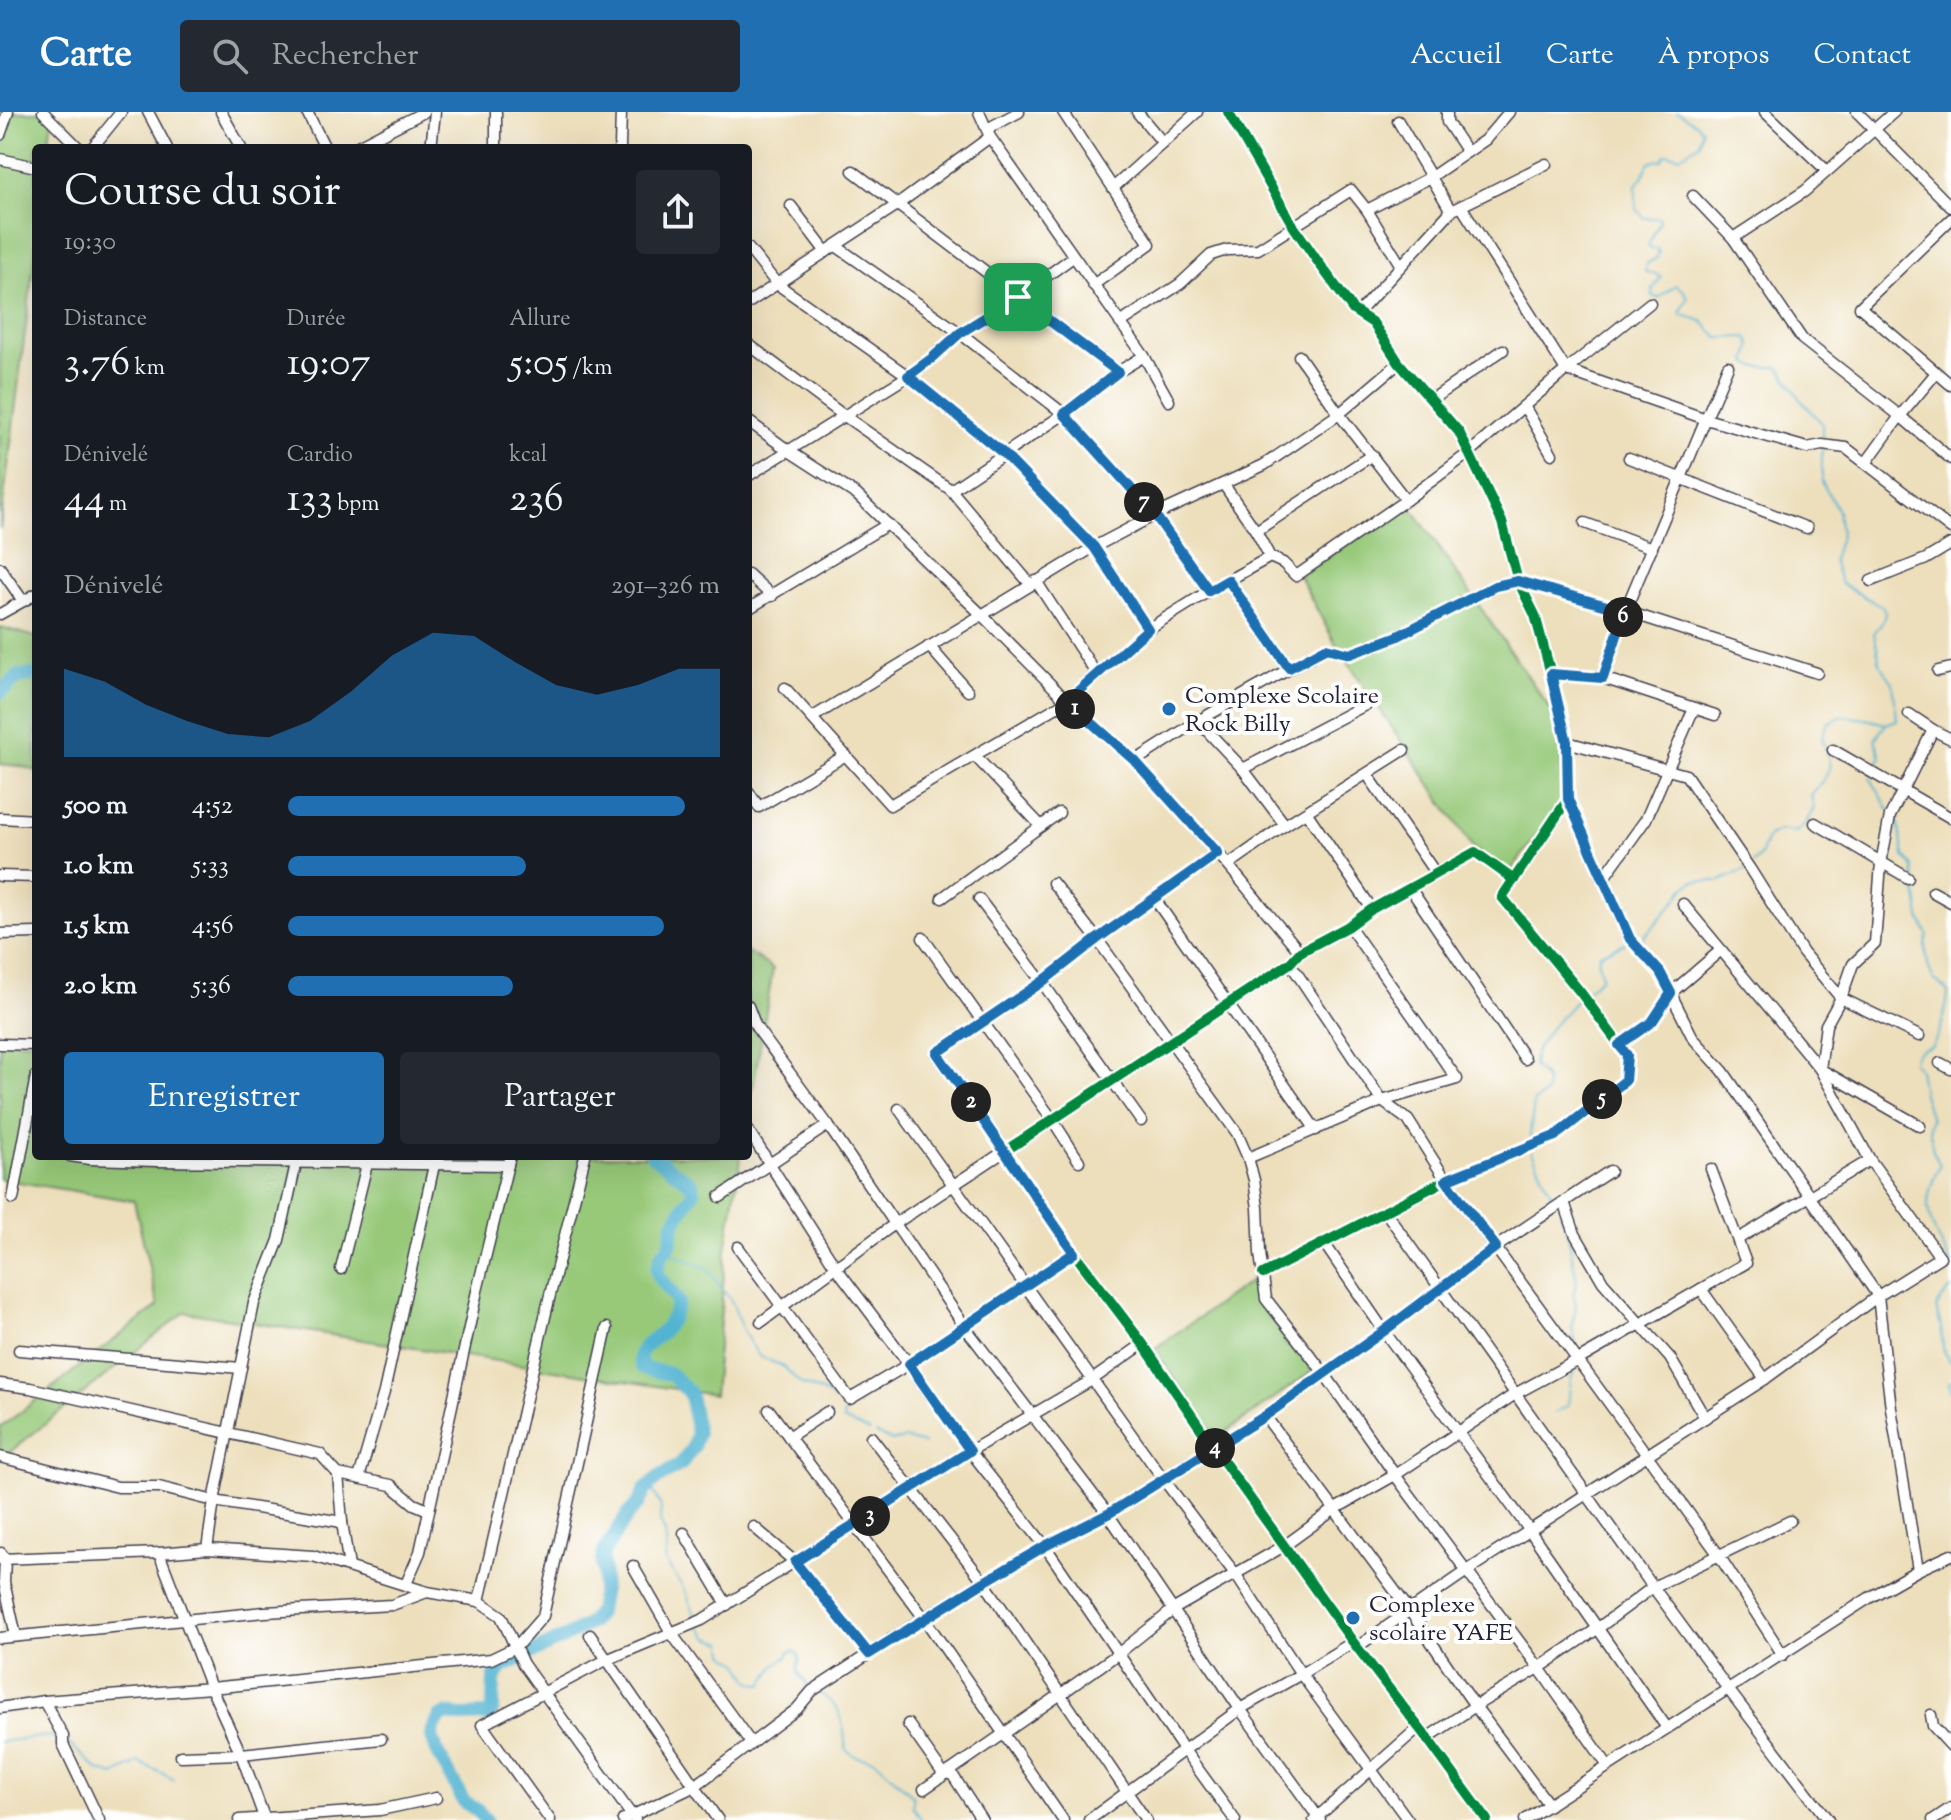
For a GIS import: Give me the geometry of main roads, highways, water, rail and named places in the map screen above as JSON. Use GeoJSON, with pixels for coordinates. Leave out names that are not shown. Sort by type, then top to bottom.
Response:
{"type":"FeatureCollection","features":[{"type":"Feature","properties":{"kind":"waterway"},"geometry":{"type":"LineString","coordinates":[[1677,112],[1702,130],[1699,144],[1680,156],[1666,154],[1662,160],[1648,164],[1636,185],[1636,208],[1644,218],[1659,218],[1660,221],[1648,245],[1659,252],[1657,258],[1646,264],[1645,272],[1661,278],[1653,288],[1653,296],[1659,298],[1676,285],[1688,297],[1680,314],[1702,321],[1718,338],[1747,337],[1751,346],[1747,362],[1756,367],[1778,367],[1783,372],[1801,400],[1822,423],[1822,443]]}},
{"type":"Feature","properties":{"kind":"waterway"},"geometry":{"type":"LineString","coordinates":[[1822,449],[1822,482],[1838,511],[1841,534],[1833,560],[1841,584],[1883,607],[1885,614],[1874,633],[1880,664],[1893,683],[1897,720],[1886,724],[1875,739],[1881,757],[1869,767]]}},
{"type":"Feature","properties":{"kind":"waterway"},"geometry":{"type":"LineString","coordinates":[[0,693],[19,676],[32,675]]}},
{"type":"Feature","properties":{"kind":"waterway"},"geometry":{"type":"LineString","coordinates":[[1753,863],[1760,856],[1768,836],[1781,830],[1796,832],[1805,825],[1814,808],[1811,795],[1829,769],[1829,757],[1822,738],[1828,723],[1842,716],[1886,724]]}},
{"type":"Feature","properties":{"kind":"waterway"},"geometry":{"type":"LineString","coordinates":[[1870,777],[1889,810]]}},
{"type":"Feature","properties":{"kind":"waterway"},"geometry":{"type":"LineString","coordinates":[[1895,818],[1904,856],[1913,867],[1920,918],[1928,935],[1926,951],[1930,969],[1934,979],[1948,992],[1937,1038],[1932,1046],[1917,1053],[1913,1062],[1919,1069],[1931,1119],[1929,1126],[1933,1151],[1940,1165],[1929,1194],[1929,1216],[1951,1264]]}},
{"type":"Feature","properties":{"kind":"waterway"},"geometry":{"type":"LineString","coordinates":[[1636,941],[1641,940],[1685,887],[1694,881],[1720,881],[1745,870]]}},
{"type":"Feature","properties":{"kind":"waterway"},"geometry":{"type":"LineString","coordinates":[[1586,991],[1602,977],[1598,962],[1600,954],[1626,943]]}},
{"type":"Feature","properties":{"kind":"waterway"},"geometry":{"type":"LineString","coordinates":[[1530,1140],[1534,1102],[1546,1093],[1544,1077],[1533,1066],[1534,1057],[1543,1039],[1578,998]]}},
{"type":"Feature","properties":{"kind":"waterway"},"geometry":{"type":"LineString","coordinates":[[1531,1150],[1555,1202]]}},
{"type":"Feature","properties":{"kind":"waterway"},"geometry":{"type":"LineString","coordinates":[[486,1820],[464,1802],[437,1751],[432,1737],[440,1717],[447,1714],[489,1715],[493,1708],[494,1679],[502,1667],[590,1623],[599,1611],[604,1552],[645,1490],[656,1479],[681,1464],[693,1447],[697,1433],[690,1394],[671,1374],[642,1367],[640,1360],[642,1349],[666,1328],[677,1305],[678,1301],[657,1270],[661,1256],[670,1245],[674,1223],[694,1191],[692,1184],[659,1160]]}},
{"type":"Feature","properties":{"kind":"waterway"},"geometry":{"type":"LineString","coordinates":[[1560,1212],[1566,1225],[1577,1282],[1573,1294],[1576,1305],[1572,1325],[1576,1349]]}},
{"type":"Feature","properties":{"kind":"waterway"},"geometry":{"type":"LineString","coordinates":[[666,1251],[707,1268],[732,1302],[744,1333],[759,1356],[784,1367],[800,1383],[826,1394],[845,1410],[843,1420],[870,1432]]}},
{"type":"Feature","properties":{"kind":"waterway"},"geometry":{"type":"LineString","coordinates":[[1951,1289],[1936,1308],[1943,1349],[1951,1363]]}},
{"type":"Feature","properties":{"kind":"waterway"},"geometry":{"type":"LineString","coordinates":[[1555,1413],[1568,1405],[1576,1366]]}},
{"type":"Feature","properties":{"kind":"waterway"},"geometry":{"type":"LineString","coordinates":[[1951,1381],[1951,1392]]}},
{"type":"Feature","properties":{"kind":"waterway"},"geometry":{"type":"LineString","coordinates":[[876,1434],[892,1441],[905,1439],[924,1444]]}},
{"type":"Feature","properties":{"kind":"waterway"},"geometry":{"type":"LineString","coordinates":[[650,1485],[661,1506],[660,1521],[667,1548],[665,1561],[686,1592],[696,1618]]}},
{"type":"Feature","properties":{"kind":"waterway"},"geometry":{"type":"LineString","coordinates":[[699,1627],[709,1638],[724,1643],[726,1655],[739,1663],[753,1682],[763,1684],[775,1665],[795,1651],[800,1657],[799,1673],[809,1686]]}},
{"type":"Feature","properties":{"kind":"waterway"},"geometry":{"type":"LineString","coordinates":[[818,1692],[833,1704],[841,1716],[846,1750],[857,1757],[875,1760],[913,1796],[913,1807],[922,1820]]}},
{"type":"Feature","properties":{"kind":"waterway"},"geometry":{"type":"LineString","coordinates":[[0,1742],[58,1737]]}},
{"type":"Feature","properties":{"kind":"waterway"},"geometry":{"type":"LineString","coordinates":[[67,1742],[98,1770],[114,1775],[139,1762],[175,1780]]}},
{"type":"Feature","properties":{"kind":"place","name":"Complexe Scolaire Rock Billy"},"geometry":{"type":"Point","coordinates":[1169,709]}},
{"type":"Feature","properties":{"kind":"place","name":"Complexe scolaire YAFE"},"geometry":{"type":"Point","coordinates":[1353,1618]}}]}
